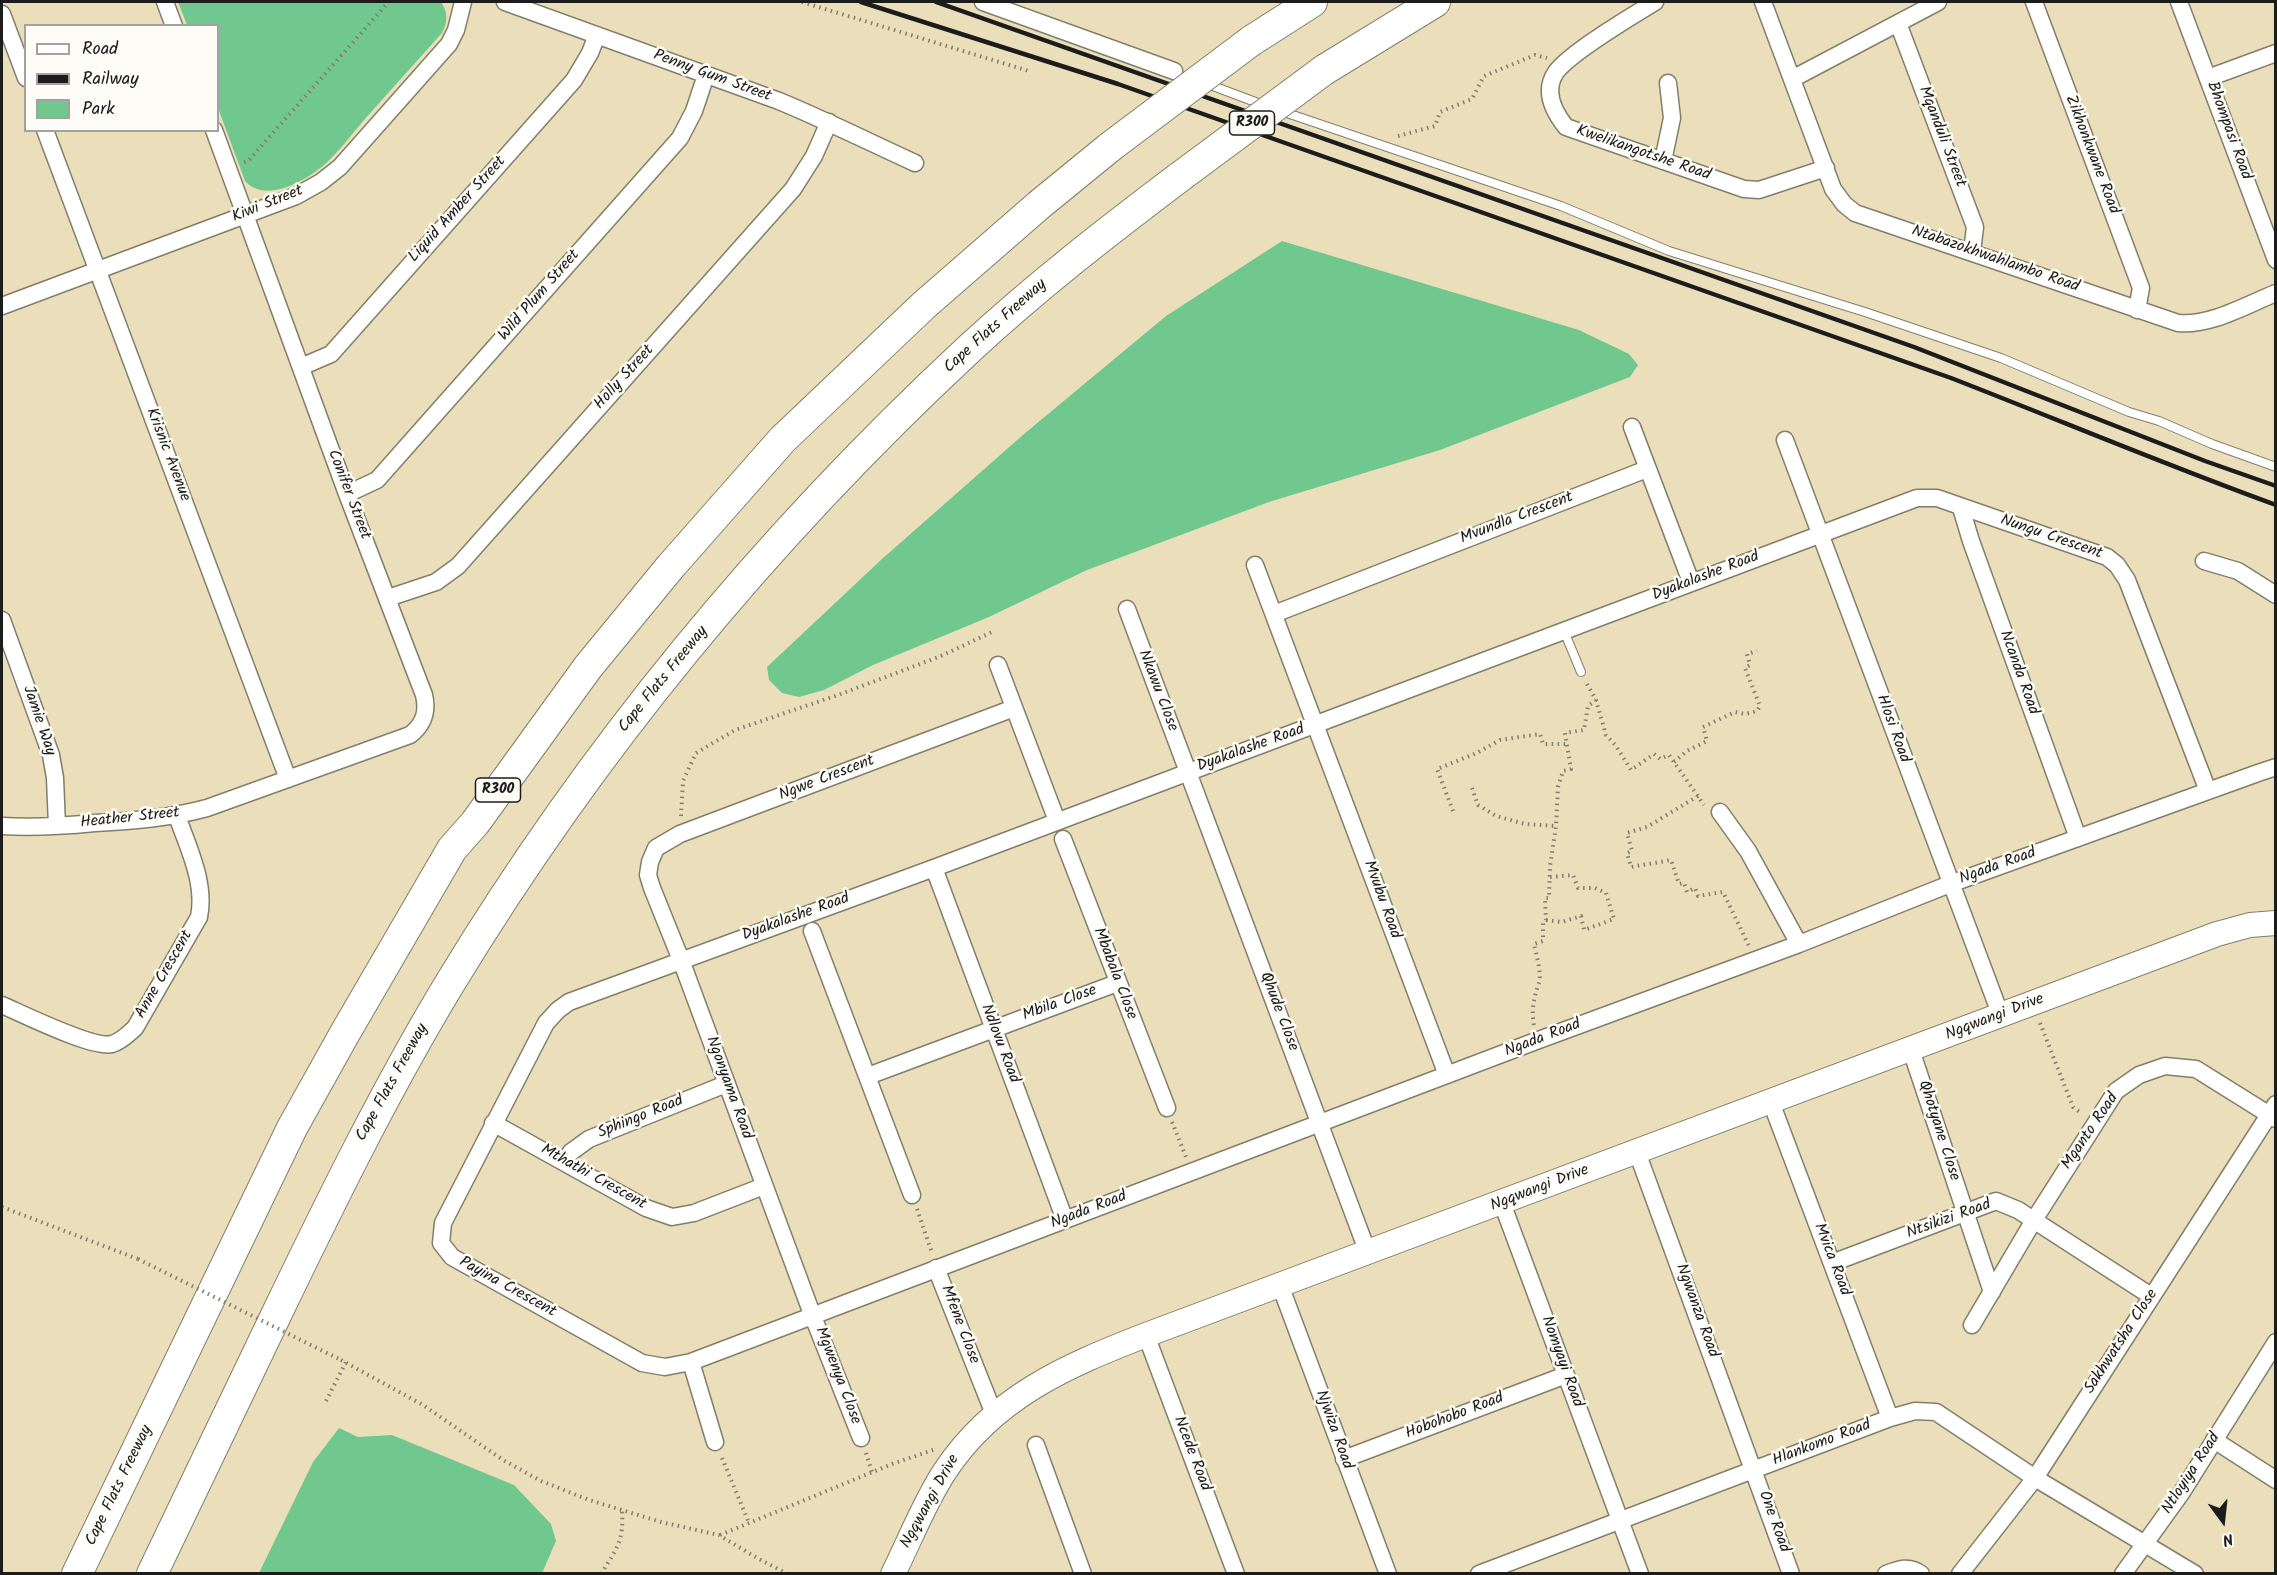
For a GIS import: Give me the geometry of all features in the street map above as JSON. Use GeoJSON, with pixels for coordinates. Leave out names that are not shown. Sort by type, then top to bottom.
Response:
{"type":"FeatureCollection","features":[{"type":"Feature","properties":{"kind":"highway","name":"Cape Flats Freeway"},"geometry":{"type":"LineString","coordinates":[[77,1574],[292,1128],[345,1033],[452,849],[475,823],[588,667],[671,566],[783,440],[923,306],[1039,205],[1110,147],[1251,41],[1312,2]]}},
{"type":"Feature","properties":{"kind":"highway","name":"Cape Flats Freeway"},"geometry":{"type":"LineString","coordinates":[[152,1574],[343,1175],[390,1086],[451,981],[514,884],[645,700],[739,588],[844,473],[969,349],[1078,254],[1181,176],[1324,70],[1435,2]]}},
{"type":"Feature","properties":{"kind":"street"},"geometry":{"type":"LineString","coordinates":[[165,2],[173,24]]}},
{"type":"Feature","properties":{"kind":"street","name":"Kiwi Street"},"geometry":{"type":"LineString","coordinates":[[2,306],[296,196],[321,182],[340,167],[449,44],[456,30],[464,2]]}},
{"type":"Feature","properties":{"kind":"street","name":"Penny Gum Street"},"geometry":{"type":"LineString","coordinates":[[505,2],[829,122],[915,163]]}},
{"type":"Feature","properties":{"kind":"street"},"geometry":{"type":"LineString","coordinates":[[983,2],[1174,71]]}},
{"type":"Feature","properties":{"kind":"street","name":"Kwelikangotshe Road"},"geometry":{"type":"LineString","coordinates":[[1655,2],[1556,72],[1551,89],[1554,110],[1566,128],[1734,186],[1759,190],[1826,168]]}},
{"type":"Feature","properties":{"kind":"street","name":"Ntabazokhwahlambo Road"},"geometry":{"type":"LineString","coordinates":[[1763,2],[1837,196],[1855,213],[2163,319],[2189,324],[2208,320],[2276,293]]}},
{"type":"Feature","properties":{"kind":"street"},"geometry":{"type":"LineString","coordinates":[[1792,79],[1938,2]]}},
{"type":"Feature","properties":{"kind":"street","name":"Zikhonkwane Road"},"geometry":{"type":"LineString","coordinates":[[2034,2],[2141,288],[2137,310]]}},
{"type":"Feature","properties":{"kind":"street","name":"Bhompasi Road"},"geometry":{"type":"LineString","coordinates":[[2179,2],[2276,260]]}},
{"type":"Feature","properties":{"kind":"street"},"geometry":{"type":"LineString","coordinates":[[2,14],[24,73]]}},
{"type":"Feature","properties":{"kind":"street","name":"Mqanduli Street"},"geometry":{"type":"LineString","coordinates":[[1898,23],[1975,227],[1972,252]]}},
{"type":"Feature","properties":{"kind":"street","name":"Liquid Amber Street"},"geometry":{"type":"LineString","coordinates":[[301,366],[331,354],[574,80],[590,53],[597,35]]}},
{"type":"Feature","properties":{"kind":"street"},"geometry":{"type":"LineString","coordinates":[[2208,78],[2276,53]]}},
{"type":"Feature","properties":{"kind":"street","name":"Wild Plum Street"},"geometry":{"type":"LineString","coordinates":[[348,494],[378,480],[680,138],[694,111],[706,75]]}},
{"type":"Feature","properties":{"kind":"street"},"geometry":{"type":"LineString","coordinates":[[1663,161],[1672,118],[1668,83]]}},
{"type":"Feature","properties":{"kind":"street","name":"Holly Street"},"geometry":{"type":"LineString","coordinates":[[388,598],[436,582],[458,566],[793,189],[814,156],[829,122]]}},
{"type":"Feature","properties":{"kind":"street","name":"Krisnic Avenue"},"geometry":{"type":"LineString","coordinates":[[46,132],[288,778]]}},
{"type":"Feature","properties":{"kind":"street","name":"Conifer Street"},"geometry":{"type":"LineString","coordinates":[[215,132],[426,705],[422,723],[410,735],[288,778]]}},
{"type":"Feature","properties":{"kind":"street"},"geometry":{"type":"LineString","coordinates":[[1632,427],[1691,582]]}},
{"type":"Feature","properties":{"kind":"street","name":"Hlosi Road"},"geometry":{"type":"LineString","coordinates":[[1785,440],[2001,1016]]}},
{"type":"Feature","properties":{"kind":"street","name":"Mvundla Crescent"},"geometry":{"type":"LineString","coordinates":[[1274,614],[1647,469]]}},
{"type":"Feature","properties":{"kind":"street","name":"Nungu Crescent"},"geometry":{"type":"LineString","coordinates":[[1820,534],[1917,498],[1937,498],[2107,557],[2117,565],[2127,580],[2208,791]]}},
{"type":"Feature","properties":{"kind":"street","name":"Ncanda Road"},"geometry":{"type":"LineString","coordinates":[[1961,508],[2078,838]]}},
{"type":"Feature","properties":{"kind":"street","name":"Dyakalashe Road"},"geometry":{"type":"LineString","coordinates":[[681,960],[934,868],[1820,534]]}},
{"type":"Feature","properties":{"kind":"street"},"geometry":{"type":"LineString","coordinates":[[2204,561],[2238,571],[2276,595]]}},
{"type":"Feature","properties":{"kind":"street"},"geometry":{"type":"LineString","coordinates":[[1255,565],[1316,725]]}},
{"type":"Feature","properties":{"kind":"street","name":"Nkawu Close"},"geometry":{"type":"LineString","coordinates":[[1127,609],[1188,772]]}},
{"type":"Feature","properties":{"kind":"street","name":"Jamie Way"},"geometry":{"type":"LineString","coordinates":[[2,621],[51,755],[55,778],[57,826]]}},
{"type":"Feature","properties":{"kind":"street"},"geometry":{"type":"LineString","coordinates":[[998,665],[1057,821]]}},
{"type":"Feature","properties":{"kind":"street","name":"Ngwe Crescent"},"geometry":{"type":"LineString","coordinates":[[650,862],[656,848],[680,834],[1014,708]]}},
{"type":"Feature","properties":{"kind":"street","name":"Mvubu Road"},"geometry":{"type":"LineString","coordinates":[[1316,725],[1447,1075]]}},
{"type":"Feature","properties":{"kind":"street","name":"Ngada Road"},"geometry":{"type":"LineString","coordinates":[[812,1314],[1799,944],[1950,884],[2276,767]]}},
{"type":"Feature","properties":{"kind":"street","name":"Qhude Close"},"geometry":{"type":"LineString","coordinates":[[1188,772],[1368,1253]]}},
{"type":"Feature","properties":{"kind":"street","name":"Heather Street"},"geometry":{"type":"LineString","coordinates":[[2,826],[57,826],[177,816],[235,799],[288,778]]}},
{"type":"Feature","properties":{"kind":"street"},"geometry":{"type":"LineString","coordinates":[[1720,812],[1748,851],[1799,944]]}},
{"type":"Feature","properties":{"kind":"street","name":"Anne Crescent"},"geometry":{"type":"LineString","coordinates":[[2,1005],[92,1043],[110,1045],[122,1040],[135,1028],[199,916],[201,904],[194,866],[177,816]]}},
{"type":"Feature","properties":{"kind":"street","name":"Mbabala Close"},"geometry":{"type":"LineString","coordinates":[[1063,839],[1167,1108]]}},
{"type":"Feature","properties":{"kind":"street","name":"Ngonyama Road"},"geometry":{"type":"LineString","coordinates":[[650,862],[648,875],[651,888],[681,960],[812,1314]]}},
{"type":"Feature","properties":{"kind":"street","name":"Ndlovu Road"},"geometry":{"type":"LineString","coordinates":[[934,868],[1065,1220]]}},
{"type":"Feature","properties":{"kind":"street","name":"Ngqwangi Drive"},"geometry":{"type":"LineString","coordinates":[[893,1574],[944,1473],[974,1434],[1016,1397],[1062,1369],[1146,1335],[2217,934],[2250,925],[2276,923]]}},
{"type":"Feature","properties":{"kind":"street"},"geometry":{"type":"LineString","coordinates":[[812,931],[912,1195]]}},
{"type":"Feature","properties":{"kind":"street","name":"Payina Crescent"},"geometry":{"type":"LineString","coordinates":[[681,960],[569,1002],[546,1023],[443,1223],[441,1243],[447,1252],[462,1263],[642,1363],[665,1367],[690,1362],[812,1314]]}},
{"type":"Feature","properties":{"kind":"street","name":"Mbila Close"},"geometry":{"type":"LineString","coordinates":[[868,1076],[1117,983]]}},
{"type":"Feature","properties":{"kind":"street","name":"Qhotyane Close"},"geometry":{"type":"LineString","coordinates":[[1911,1050],[1992,1292]]}},
{"type":"Feature","properties":{"kind":"street","name":"Mganto Road"},"geometry":{"type":"LineString","coordinates":[[1972,1325],[2034,1220],[2116,1091],[2139,1075],[2165,1066],[2196,1069],[2273,1113]]}},
{"type":"Feature","properties":{"kind":"street","name":"Sphingo Road"},"geometry":{"type":"LineString","coordinates":[[564,1162],[571,1152],[589,1139],[726,1084]]}},
{"type":"Feature","properties":{"kind":"street","name":"Mvica Road"},"geometry":{"type":"LineString","coordinates":[[1771,1102],[1890,1418]]}},
{"type":"Feature","properties":{"kind":"street","name":"Sakhwatsha Close"},"geometry":{"type":"LineString","coordinates":[[1960,1574],[2035,1478],[2151,1296],[2273,1113]]}},
{"type":"Feature","properties":{"kind":"street","name":"Mthathi Crescent"},"geometry":{"type":"LineString","coordinates":[[493,1123],[646,1208],[672,1217],[694,1213],[764,1186]]}},
{"type":"Feature","properties":{"kind":"street","name":"Ngwanza Road"},"geometry":{"type":"LineString","coordinates":[[1637,1152],[1754,1470]]}},
{"type":"Feature","properties":{"kind":"street","name":"Ntsikizi Road"},"geometry":{"type":"LineString","coordinates":[[1832,1263],[1996,1201],[2018,1210],[2151,1296]]}},
{"type":"Feature","properties":{"kind":"street","name":"Nomyayi Road"},"geometry":{"type":"LineString","coordinates":[[1502,1203],[1640,1574]]}},
{"type":"Feature","properties":{"kind":"street","name":"Mfene Close"},"geometry":{"type":"LineString","coordinates":[[936,1268],[994,1414]]}},
{"type":"Feature","properties":{"kind":"street","name":"Njwiza Road"},"geometry":{"type":"LineString","coordinates":[[1280,1285],[1388,1574]]}},
{"type":"Feature","properties":{"kind":"street","name":"Mgwenya Close"},"geometry":{"type":"LineString","coordinates":[[812,1314],[861,1438]]}},
{"type":"Feature","properties":{"kind":"street","name":"Ncede Road"},"geometry":{"type":"LineString","coordinates":[[1146,1335],[1236,1574]]}},
{"type":"Feature","properties":{"kind":"street","name":"Ntloyiya Road"},"geometry":{"type":"LineString","coordinates":[[2123,1574],[2182,1492],[2276,1342]]}},
{"type":"Feature","properties":{"kind":"street"},"geometry":{"type":"LineString","coordinates":[[690,1362],[716,1442]]}},
{"type":"Feature","properties":{"kind":"street","name":"Hobohobo Road"},"geometry":{"type":"LineString","coordinates":[[1344,1459],[1566,1375]]}},
{"type":"Feature","properties":{"kind":"street","name":"Hlankomo Road"},"geometry":{"type":"LineString","coordinates":[[1479,1574],[1890,1418],[1915,1412],[1936,1412],[2035,1478],[2195,1574]]}},
{"type":"Feature","properties":{"kind":"street"},"geometry":{"type":"LineString","coordinates":[[2214,1440],[2276,1480]]}},
{"type":"Feature","properties":{"kind":"street"},"geometry":{"type":"LineString","coordinates":[[1036,1445],[1083,1574]]}},
{"type":"Feature","properties":{"kind":"street","name":"One Road"},"geometry":{"type":"LineString","coordinates":[[1754,1470],[1791,1574]]}},
{"type":"Feature","properties":{"kind":"street"},"geometry":{"type":"LineString","coordinates":[[1886,1574],[1902,1568],[1916,1570],[1921,1574]]}},
{"type":"Feature","properties":{"kind":"lane"},"geometry":{"type":"LineString","coordinates":[[1174,71],[1248,100],[1391,150],[1561,206],[1669,251],[1865,312],[2001,358],[2129,412],[2159,421],[2212,444],[2276,467]]}},
{"type":"Feature","properties":{"kind":"lane"},"geometry":{"type":"LineString","coordinates":[[1564,631],[1581,672]]}},
{"type":"Feature","properties":{"kind":"path"},"geometry":{"type":"LineString","coordinates":[[228,168],[248,161],[386,5],[386,2]]}},
{"type":"Feature","properties":{"kind":"path"},"geometry":{"type":"LineString","coordinates":[[802,2],[1029,71]]}},
{"type":"Feature","properties":{"kind":"path"},"geometry":{"type":"LineString","coordinates":[[1391,150],[1396,136],[1435,126],[1440,112],[1472,99],[1484,76],[1534,55],[1566,63]]}},
{"type":"Feature","properties":{"kind":"path"},"geometry":{"type":"LineString","coordinates":[[680,834],[683,781],[696,753],[735,730],[838,696],[941,656],[992,632]]}},
{"type":"Feature","properties":{"kind":"path"},"geometry":{"type":"LineString","coordinates":[[1674,762],[1687,751],[1707,741],[1703,727],[1735,712],[1746,714],[1757,711],[1760,706],[1744,668],[1750,665],[1747,654],[1757,651]]}},
{"type":"Feature","properties":{"kind":"path"},"geometry":{"type":"LineString","coordinates":[[1581,672],[1596,700],[1606,735],[1631,770],[1654,754],[1660,759],[1668,755],[1707,809],[1720,812]]}},
{"type":"Feature","properties":{"kind":"path"},"geometry":{"type":"LineString","coordinates":[[1536,1041],[1532,1016],[1535,989],[1540,981],[1534,944],[1544,941],[1545,898],[1549,898],[1558,787],[1563,771],[1570,769],[1565,733],[1584,730],[1588,706],[1596,700]]}},
{"type":"Feature","properties":{"kind":"path"},"geometry":{"type":"LineString","coordinates":[[1453,811],[1437,769],[1511,737],[1540,734],[1543,744],[1567,744]]}},
{"type":"Feature","properties":{"kind":"path"},"geometry":{"type":"LineString","coordinates":[[1472,788],[1478,805],[1496,816],[1525,824],[1556,826]]}},
{"type":"Feature","properties":{"kind":"path"},"geometry":{"type":"LineString","coordinates":[[1698,796],[1647,827],[1627,833],[1632,851],[1627,853],[1631,867],[1671,860],[1679,884],[1684,883],[1687,892],[1695,888],[1698,896],[1723,892],[1755,960]]}},
{"type":"Feature","properties":{"kind":"path"},"geometry":{"type":"LineString","coordinates":[[1546,920],[1562,922],[1581,916],[1584,930],[1614,919],[1606,893],[1595,888],[1578,888],[1573,875],[1550,877]]}},
{"type":"Feature","properties":{"kind":"path"},"geometry":{"type":"LineString","coordinates":[[2037,1017],[2073,1107],[2096,1123]]}},
{"type":"Feature","properties":{"kind":"path"},"geometry":{"type":"LineString","coordinates":[[1167,1108],[1191,1172]]}},
{"type":"Feature","properties":{"kind":"path"},"geometry":{"type":"LineString","coordinates":[[912,1195],[924,1224],[936,1268]]}},
{"type":"Feature","properties":{"kind":"path"},"geometry":{"type":"LineString","coordinates":[[2,1207],[138,1259],[343,1361],[423,1405],[503,1460],[541,1481],[589,1500],[719,1535],[788,1574]]}},
{"type":"Feature","properties":{"kind":"path"},"geometry":{"type":"LineString","coordinates":[[2,1215],[9,1209]]}},
{"type":"Feature","properties":{"kind":"path"},"geometry":{"type":"LineString","coordinates":[[326,1401],[343,1361]]}},
{"type":"Feature","properties":{"kind":"path"},"geometry":{"type":"LineString","coordinates":[[716,1442],[748,1523]]}},
{"type":"Feature","properties":{"kind":"path"},"geometry":{"type":"LineString","coordinates":[[719,1535],[892,1464],[932,1449],[945,1448]]}},
{"type":"Feature","properties":{"kind":"path"},"geometry":{"type":"LineString","coordinates":[[601,1574],[623,1532],[622,1510]]}},
{"type":"Feature","properties":{"kind":"green space"},"geometry":{"type":"Polygon","coordinates":[[[178,2],[441,2],[446,13],[442,33],[340,149],[307,177],[285,188],[274,190],[254,188],[245,181],[219,111],[219,24],[187,24],[178,2]]]}},
{"type":"Feature","properties":{"kind":"green space"},"geometry":{"type":"Polygon","coordinates":[[[1282,241],[1579,330],[1629,354],[1638,365],[1630,377],[1440,450],[1269,502],[1087,570],[989,617],[873,665],[824,690],[799,697],[782,693],[769,680],[767,667],[882,559],[1024,434],[1166,316],[1282,241]]]}},
{"type":"Feature","properties":{"kind":"green space"},"geometry":{"type":"Polygon","coordinates":[[[339,1428],[358,1437],[392,1435],[514,1485],[551,1524],[556,1541],[541,1574],[259,1573],[313,1462],[339,1428]]]}},
{"type":"Feature","properties":{"kind":"railway"},"geometry":{"type":"LineString","coordinates":[[861,2],[1118,84],[1951,378],[2276,505]]}},
{"type":"Feature","properties":{"kind":"railway"},"geometry":{"type":"LineString","coordinates":[[936,2],[1914,347],[2205,461],[2276,486]]}}]}
